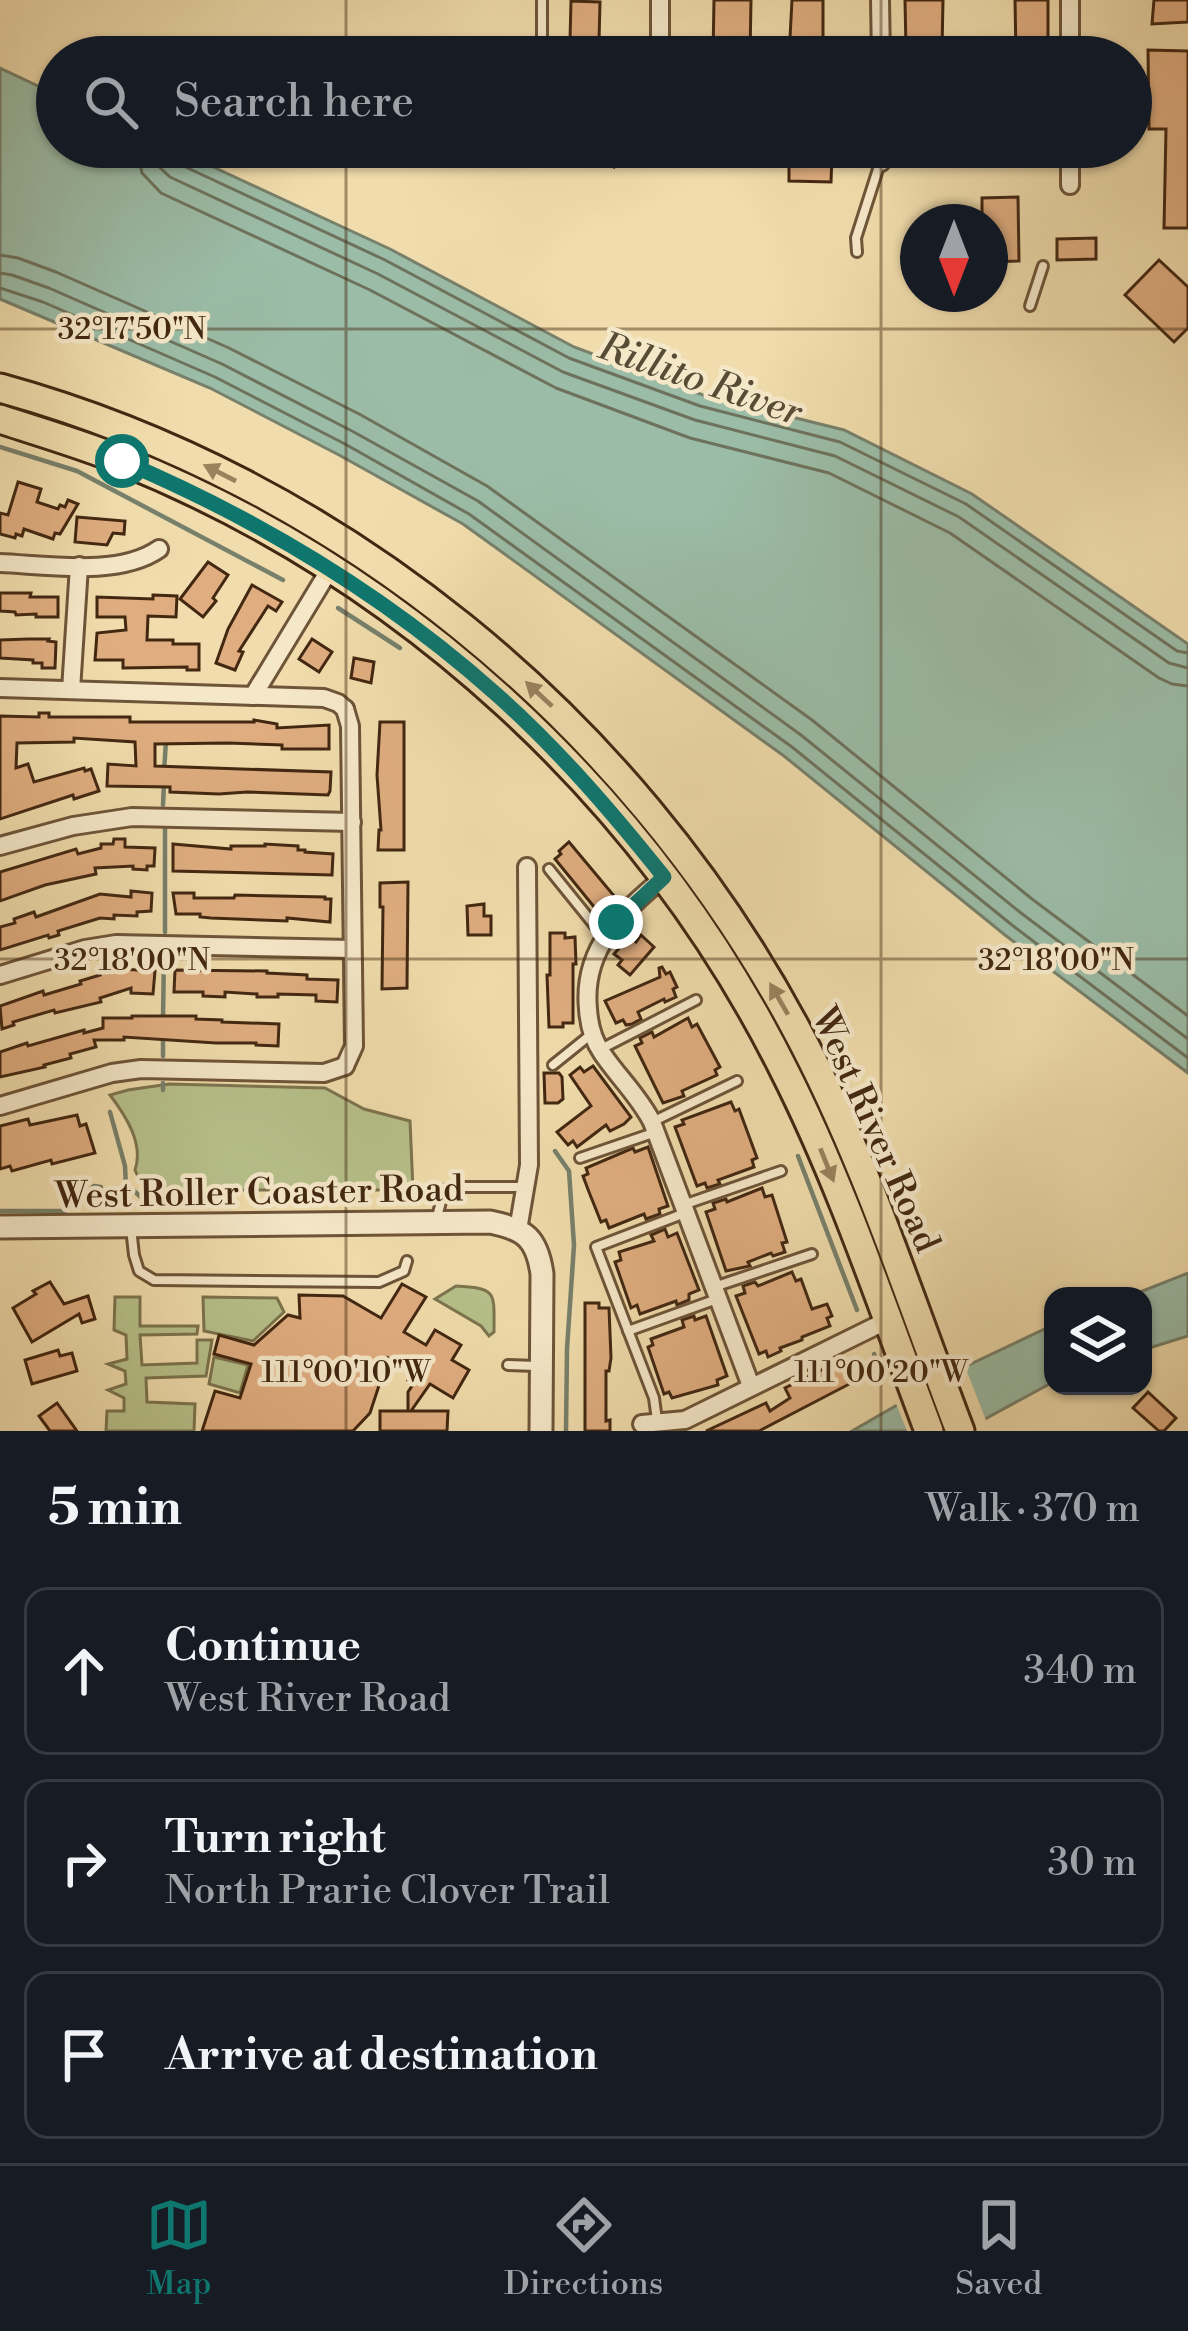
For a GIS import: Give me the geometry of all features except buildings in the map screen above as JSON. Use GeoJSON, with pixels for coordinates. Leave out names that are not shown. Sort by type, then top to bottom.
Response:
{"type":"FeatureCollection","features":[{"type":"Feature","properties":{"kind":"main road","name":"West River Road"},"geometry":{"type":"LineString","coordinates":[[0,388],[166,448],[291,510],[345,543],[442,610],[501,659],[617,773],[720,903],[770,982],[829,1094],[960,1431]]}},
{"type":"Feature","properties":{"kind":"main road","name":"West River Road"},"geometry":{"type":"LineString","coordinates":[[0,419],[170,482],[330,568],[406,621],[500,697],[586,783],[664,877],[707,938],[802,1107],[928,1431]]}},
{"type":"Feature","properties":{"kind":"main road"},"geometry":{"type":"LineString","coordinates":[[802,1107],[829,1094]]}},
{"type":"Feature","properties":{"kind":"street"},"geometry":{"type":"LineString","coordinates":[[660,0],[660,36]]}},
{"type":"Feature","properties":{"kind":"street"},"geometry":{"type":"LineString","coordinates":[[880,0],[881,36]]}},
{"type":"Feature","properties":{"kind":"street"},"geometry":{"type":"LineString","coordinates":[[1070,0],[1070,36]]}},
{"type":"Feature","properties":{"kind":"street"},"geometry":{"type":"LineString","coordinates":[[1070,168],[1070,185]]}},
{"type":"Feature","properties":{"kind":"street"},"geometry":{"type":"LineString","coordinates":[[253,696],[345,543]]}},
{"type":"Feature","properties":{"kind":"street"},"geometry":{"type":"LineString","coordinates":[[0,563],[123,563],[160,549]]}},
{"type":"Feature","properties":{"kind":"street"},"geometry":{"type":"LineString","coordinates":[[71,690],[79,566]]}},
{"type":"Feature","properties":{"kind":"street"},"geometry":{"type":"LineString","coordinates":[[0,688],[324,698],[348,706],[355,1046],[348,1069],[324,1073],[141,1069],[0,1106]]}},
{"type":"Feature","properties":{"kind":"street"},"geometry":{"type":"LineString","coordinates":[[0,846],[73,826],[131,817],[352,822]]}},
{"type":"Feature","properties":{"kind":"street"},"geometry":{"type":"LineString","coordinates":[[527,867],[529,1165],[524,1233],[539,1253],[542,1274],[541,1431]]}},
{"type":"Feature","properties":{"kind":"street"},"geometry":{"type":"LineString","coordinates":[[664,877],[604,937],[593,958],[587,1001],[596,1042],[654,1127],[751,1386]]}},
{"type":"Feature","properties":{"kind":"street"},"geometry":{"type":"LineString","coordinates":[[0,975],[116,944],[351,949]]}},
{"type":"Feature","properties":{"kind":"street","name":"West Roller Coaster Road"},"geometry":{"type":"LineString","coordinates":[[0,1227],[490,1222],[524,1233]]}},
{"type":"Feature","properties":{"kind":"street"},"geometry":{"type":"LineString","coordinates":[[646,1426],[685,1420],[888,1320]]}},
{"type":"Feature","properties":{"kind":"lane"},"geometry":{"type":"LineString","coordinates":[[542,0],[542,36]]}},
{"type":"Feature","properties":{"kind":"lane"},"geometry":{"type":"LineString","coordinates":[[856,252],[877,168]]}},
{"type":"Feature","properties":{"kind":"lane"},"geometry":{"type":"LineString","coordinates":[[1030,306],[1043,266]]}},
{"type":"Feature","properties":{"kind":"lane"},"geometry":{"type":"LineString","coordinates":[[549,869],[604,937]]}},
{"type":"Feature","properties":{"kind":"lane"},"geometry":{"type":"LineString","coordinates":[[553,1065],[696,1000]]}},
{"type":"Feature","properties":{"kind":"lane"},"geometry":{"type":"LineString","coordinates":[[580,1158],[654,1127],[736,1081]]}},
{"type":"Feature","properties":{"kind":"lane"},"geometry":{"type":"LineString","coordinates":[[646,1426],[654,1398],[596,1247],[781,1171]]}},
{"type":"Feature","properties":{"kind":"lane"},"geometry":{"type":"LineString","coordinates":[[436,1222],[444,1190],[526,1187]]}},
{"type":"Feature","properties":{"kind":"lane"},"geometry":{"type":"LineString","coordinates":[[131,1226],[139,1270],[154,1280],[379,1282],[404,1271],[407,1261]]}},
{"type":"Feature","properties":{"kind":"lane"},"geometry":{"type":"LineString","coordinates":[[628,1331],[812,1254]]}},
{"type":"Feature","properties":{"kind":"lane"},"geometry":{"type":"LineString","coordinates":[[508,1365],[542,1366]]}},
{"type":"Feature","properties":{"kind":"green space"},"geometry":{"type":"Polygon","coordinates":[[[169,1084],[325,1088],[364,1109],[410,1121],[413,1190],[144,1190],[135,1170],[132,1131],[110,1095],[169,1084]]]}},
{"type":"Feature","properties":{"kind":"green space"},"geometry":{"type":"Polygon","coordinates":[[[456,1286],[491,1295],[494,1332],[489,1336],[481,1326],[435,1299],[456,1286]]]}},
{"type":"Feature","properties":{"kind":"green space"},"geometry":{"type":"Polygon","coordinates":[[[115,1297],[140,1297],[140,1326],[198,1326],[197,1334],[140,1335],[142,1365],[197,1363],[197,1340],[212,1340],[206,1376],[146,1378],[147,1402],[195,1404],[194,1431],[106,1431],[107,1411],[124,1411],[124,1398],[108,1390],[126,1384],[125,1371],[108,1364],[127,1359],[126,1335],[114,1330],[115,1297]]]}},
{"type":"Feature","properties":{"kind":"green space"},"geometry":{"type":"Polygon","coordinates":[[[203,1297],[277,1298],[284,1312],[253,1341],[204,1331],[203,1297]]]}},
{"type":"Feature","properties":{"kind":"green space"},"geometry":{"type":"Polygon","coordinates":[[[214,1357],[248,1365],[240,1393],[209,1384],[214,1357]]]}},
{"type":"Feature","properties":{"kind":"water"},"geometry":{"type":"Polygon","coordinates":[[[0,68],[36,85],[36,168],[215,168],[390,249],[574,347],[703,395],[844,430],[972,494],[1188,644],[1188,1073],[1005,935],[784,756],[463,524],[210,388],[0,299],[0,68]]]}},
{"type":"Feature","properties":{"kind":"water"},"geometry":{"type":"Polygon","coordinates":[[[1188,1273],[1188,1336],[1152,1347],[1152,1287],[1188,1273]]]}},
{"type":"Feature","properties":{"kind":"water"},"geometry":{"type":"Polygon","coordinates":[[[1044,1329],[1044,1387],[963,1431],[852,1431],[958,1370],[1044,1329]]]}},
{"type":"Feature","properties":{"kind":"pier"},"geometry":{"type":"Polygon","coordinates":[[[964,1364],[987,1423],[972,1431],[907,1431],[895,1401],[964,1364]]]}},
{"type":"Feature","properties":{"kind":"waterway"},"geometry":{"type":"LineString","coordinates":[[0,447],[77,471],[283,580]]}},
{"type":"Feature","properties":{"kind":"waterway"},"geometry":{"type":"LineString","coordinates":[[338,608],[400,648]]}},
{"type":"Feature","properties":{"kind":"waterway"},"geometry":{"type":"LineString","coordinates":[[164,772],[166,741]]}},
{"type":"Feature","properties":{"kind":"waterway"},"geometry":{"type":"LineString","coordinates":[[163,805],[164,783]]}},
{"type":"Feature","properties":{"kind":"waterway"},"geometry":{"type":"LineString","coordinates":[[165,828],[165,932]]}},
{"type":"Feature","properties":{"kind":"waterway"},"geometry":{"type":"LineString","coordinates":[[163,1020],[164,954]]}},
{"type":"Feature","properties":{"kind":"waterway"},"geometry":{"type":"LineString","coordinates":[[163,1038],[163,1056]]}},
{"type":"Feature","properties":{"kind":"waterway"},"geometry":{"type":"LineString","coordinates":[[163,1083],[163,1090]]}},
{"type":"Feature","properties":{"kind":"waterway"},"geometry":{"type":"LineString","coordinates":[[110,1112],[126,1188]]}},
{"type":"Feature","properties":{"kind":"waterway"},"geometry":{"type":"LineString","coordinates":[[555,1151],[569,1171],[574,1245],[566,1431]]}},
{"type":"Feature","properties":{"kind":"waterway"},"geometry":{"type":"LineString","coordinates":[[798,1156],[857,1310]]}},
{"type":"Feature","properties":{"kind":"waterway"},"geometry":{"type":"LineString","coordinates":[[0,1211],[65,1211],[94,1186],[101,1187]]}},
{"type":"Feature","properties":{"kind":"waterway"},"geometry":{"type":"LineString","coordinates":[[116,1188],[132,1189],[143,1199]]}},
{"type":"Feature","properties":{"kind":"waterway"},"geometry":{"type":"LineString","coordinates":[[874,1354],[878,1363]]}},
{"type":"Feature","properties":{"kind":"route"},"geometry":{"type":"LineString","coordinates":[[122,461],[188,490],[330,568],[500,697],[586,783],[664,877],[616,922]]}},
{"type":"Feature","properties":{"kind":"water label","name":"Rillito River"},"geometry":{"type":"Point","coordinates":[701,378]}}]}
